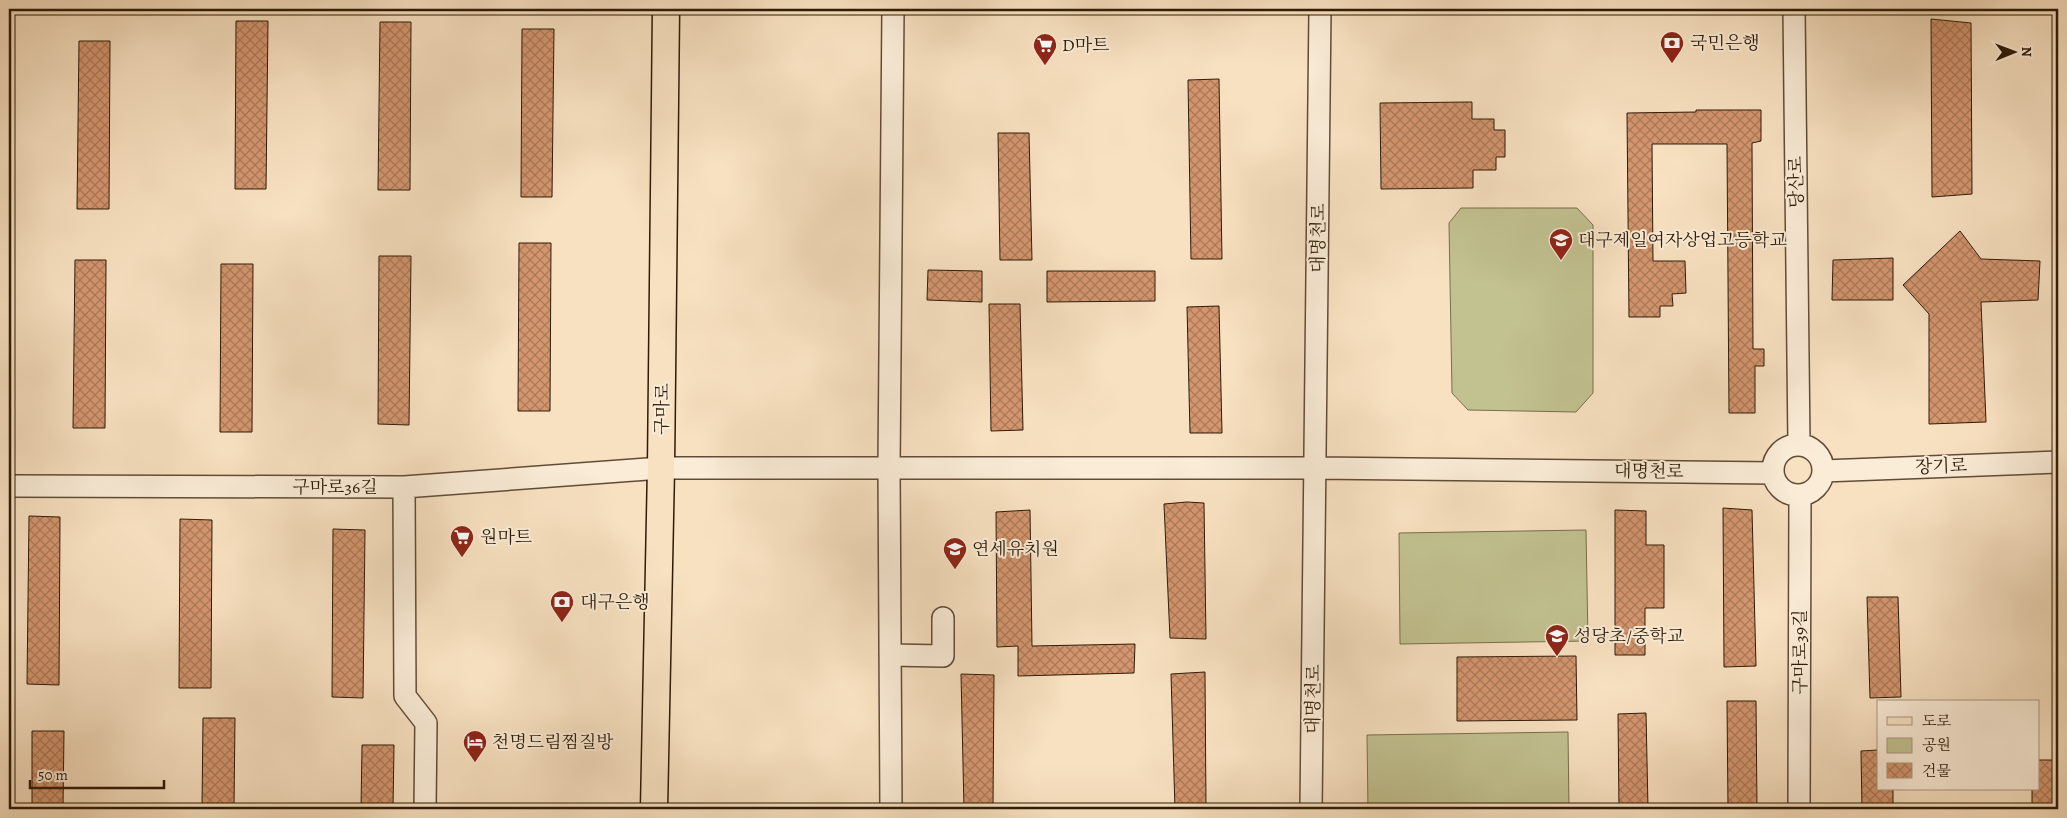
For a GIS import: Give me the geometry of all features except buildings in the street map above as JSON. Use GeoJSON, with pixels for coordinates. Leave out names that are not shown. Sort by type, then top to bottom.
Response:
{"type":"FeatureCollection","features":[{"type":"Feature","properties":{"kind":"main road","name":"구마로"},"geometry":{"type":"LineString","coordinates":[[654,809],[661,468],[666,9]]}},
{"type":"Feature","properties":{"kind":"street"},"geometry":{"type":"LineString","coordinates":[[891,809],[889,468],[892,9]]}},
{"type":"Feature","properties":{"kind":"street","name":"대명천로"},"geometry":{"type":"LineString","coordinates":[[1311,809],[1320,9]]}},
{"type":"Feature","properties":{"kind":"street","name":"당산로"},"geometry":{"type":"LineString","coordinates":[[1794,9],[1799,445]]}},
{"type":"Feature","properties":{"kind":"street"},"geometry":{"type":"LineString","coordinates":[[1799,445],[1814,451],[1819,457],[1823,471],[1821,481],[1816,488],[1800,495],[1784,491],[1778,486],[1773,472],[1774,462],[1778,454],[1784,449],[1799,445]]}},
{"type":"Feature","properties":{"kind":"street","name":"장기로"},"geometry":{"type":"LineString","coordinates":[[1823,471],[2058,462]]}},
{"type":"Feature","properties":{"kind":"street","name":"구마로36길"},"geometry":{"type":"LineString","coordinates":[[9,486],[404,487],[661,468],[1316,468]]}},
{"type":"Feature","properties":{"kind":"street","name":"대명천로"},"geometry":{"type":"LineString","coordinates":[[1316,468],[1773,472]]}},
{"type":"Feature","properties":{"kind":"street"},"geometry":{"type":"LineString","coordinates":[[404,487],[405,696],[426,723],[425,809]]}},
{"type":"Feature","properties":{"kind":"street","name":"구마로39길"},"geometry":{"type":"LineString","coordinates":[[1799,809],[1800,495]]}},
{"type":"Feature","properties":{"kind":"street"},"geometry":{"type":"LineString","coordinates":[[890,655],[943,656],[943,618]]}},
{"type":"Feature","properties":{"kind":"green space"},"geometry":{"type":"Polygon","coordinates":[[[1461,208],[1577,208],[1593,225],[1593,393],[1576,412],[1468,410],[1452,393],[1449,223],[1461,208]]]}},
{"type":"Feature","properties":{"kind":"green space"},"geometry":{"type":"Polygon","coordinates":[[[1586,530],[1588,641],[1400,644],[1399,533],[1586,530]]]}},
{"type":"Feature","properties":{"kind":"green space"},"geometry":{"type":"Polygon","coordinates":[[[1568,732],[1569,809],[1368,809],[1367,735],[1568,732]]]}},
{"type":"Feature","properties":{"kind":"place","name":"국민은행"},"geometry":{"type":"Point","coordinates":[1672,64]}},
{"type":"Feature","properties":{"kind":"place","name":"D마트"},"geometry":{"type":"Point","coordinates":[1045,66]}},
{"type":"Feature","properties":{"kind":"place","name":"대구제일여자상업고등학교"},"geometry":{"type":"Point","coordinates":[1561,261]}},
{"type":"Feature","properties":{"kind":"place","name":"원마트"},"geometry":{"type":"Point","coordinates":[462,558]}},
{"type":"Feature","properties":{"kind":"place","name":"연세유치원"},"geometry":{"type":"Point","coordinates":[955,570]}},
{"type":"Feature","properties":{"kind":"place","name":"대구은행"},"geometry":{"type":"Point","coordinates":[562,623]}},
{"type":"Feature","properties":{"kind":"place","name":"성당초/중학교"},"geometry":{"type":"Point","coordinates":[1557,657]}},
{"type":"Feature","properties":{"kind":"place","name":"천명드림찜질방"},"geometry":{"type":"Point","coordinates":[475,763]}}]}
